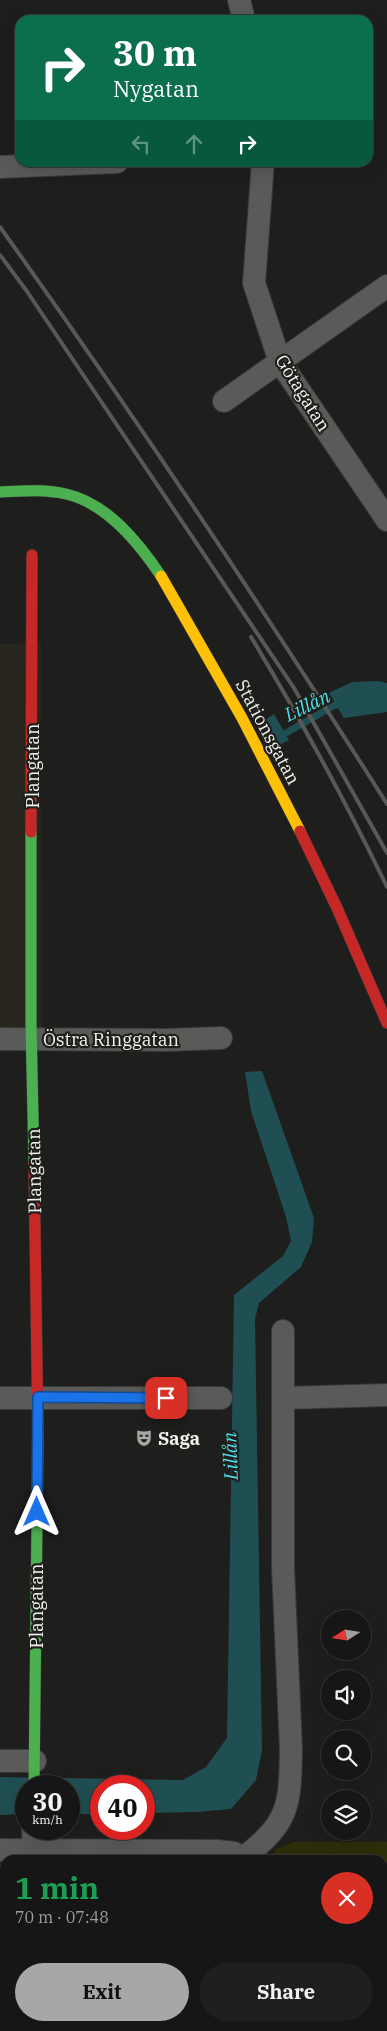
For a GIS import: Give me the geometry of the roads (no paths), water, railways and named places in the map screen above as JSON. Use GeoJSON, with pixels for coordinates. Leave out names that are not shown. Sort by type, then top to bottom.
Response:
{"type":"FeatureCollection","features":[{"type":"Feature","properties":{"kind":"street"},"geometry":{"type":"LineString","coordinates":[[239,0],[243,15]]}},
{"type":"Feature","properties":{"kind":"street"},"geometry":{"type":"LineString","coordinates":[[0,167],[15,166]]}},
{"type":"Feature","properties":{"kind":"street","name":"Götagatan"},"geometry":{"type":"LineString","coordinates":[[263,167],[254,283],[280,362],[387,520]]}},
{"type":"Feature","properties":{"kind":"street"},"geometry":{"type":"LineString","coordinates":[[224,401],[387,286]]}},
{"type":"Feature","properties":{"kind":"street","name":"Stationsgatan"},"geometry":{"type":"LineString","coordinates":[[0,492],[35,490],[70,494],[87,501],[123,527],[149,558],[241,714],[306,841],[387,1023]]}},
{"type":"Feature","properties":{"kind":"street","name":"Plangatan"},"geometry":{"type":"LineString","coordinates":[[32,555],[32,1039],[38,1397],[34,1774]]}},
{"type":"Feature","properties":{"kind":"street","name":"Östra Ringgatan"},"geometry":{"type":"LineString","coordinates":[[0,1039],[166,1040],[221,1038]]}},
{"type":"Feature","properties":{"kind":"street"},"geometry":{"type":"LineString","coordinates":[[248,1855],[267,1838],[284,1814],[289,1797],[291,1749],[283,1568],[284,1331]]}},
{"type":"Feature","properties":{"kind":"street"},"geometry":{"type":"LineString","coordinates":[[284,1398],[387,1395]]}},
{"type":"Feature","properties":{"kind":"street"},"geometry":{"type":"LineString","coordinates":[[0,1398],[221,1398]]}},
{"type":"Feature","properties":{"kind":"street"},"geometry":{"type":"LineString","coordinates":[[0,1761],[34,1774]]}},
{"type":"Feature","properties":{"kind":"street"},"geometry":{"type":"LineString","coordinates":[[0,1850],[34,1846],[216,1851],[234,1852],[238,1855]]}},
{"type":"Feature","properties":{"kind":"water"},"geometry":{"type":"Polygon","coordinates":[[[378,681],[387,683],[387,712],[344,718],[329,693],[352,682],[378,681]]]}},
{"type":"Feature","properties":{"kind":"water"},"geometry":{"type":"Polygon","coordinates":[[[274,714],[289,740],[278,746],[265,720],[274,714]]]}},
{"type":"Feature","properties":{"kind":"water"},"geometry":{"type":"Polygon","coordinates":[[[262,1071],[314,1218],[312,1242],[301,1267],[259,1303],[255,1319],[262,1750],[256,1780],[231,1809],[155,1813],[155,1780],[183,1780],[206,1767],[227,1738],[234,1295],[283,1256],[291,1241],[286,1217],[251,1111],[245,1072],[262,1071]]]}},
{"type":"Feature","properties":{"kind":"water"},"geometry":{"type":"Polygon","coordinates":[[[0,1777],[15,1777],[15,1814],[0,1815],[0,1777]]]}},
{"type":"Feature","properties":{"kind":"water"},"geometry":{"type":"Polygon","coordinates":[[[80,1778],[90,1778],[90,1814],[80,1814],[80,1778]]]}},
{"type":"Feature","properties":{"kind":"waterway","name":"Lillån"},"geometry":{"type":"LineString","coordinates":[[272,741],[335,705],[344,705]]}},
{"type":"Feature","properties":{"kind":"railway"},"geometry":{"type":"LineString","coordinates":[[0,227],[198,513],[387,804]]}},
{"type":"Feature","properties":{"kind":"railway"},"geometry":{"type":"LineString","coordinates":[[0,255],[26,290],[294,688],[387,853]]}},
{"type":"Feature","properties":{"kind":"railway"},"geometry":{"type":"LineString","coordinates":[[251,637],[322,761],[387,887]]}},
{"type":"Feature","properties":{"kind":"place","name":"Saga"},"geometry":{"type":"Point","coordinates":[144,1438]}}]}
